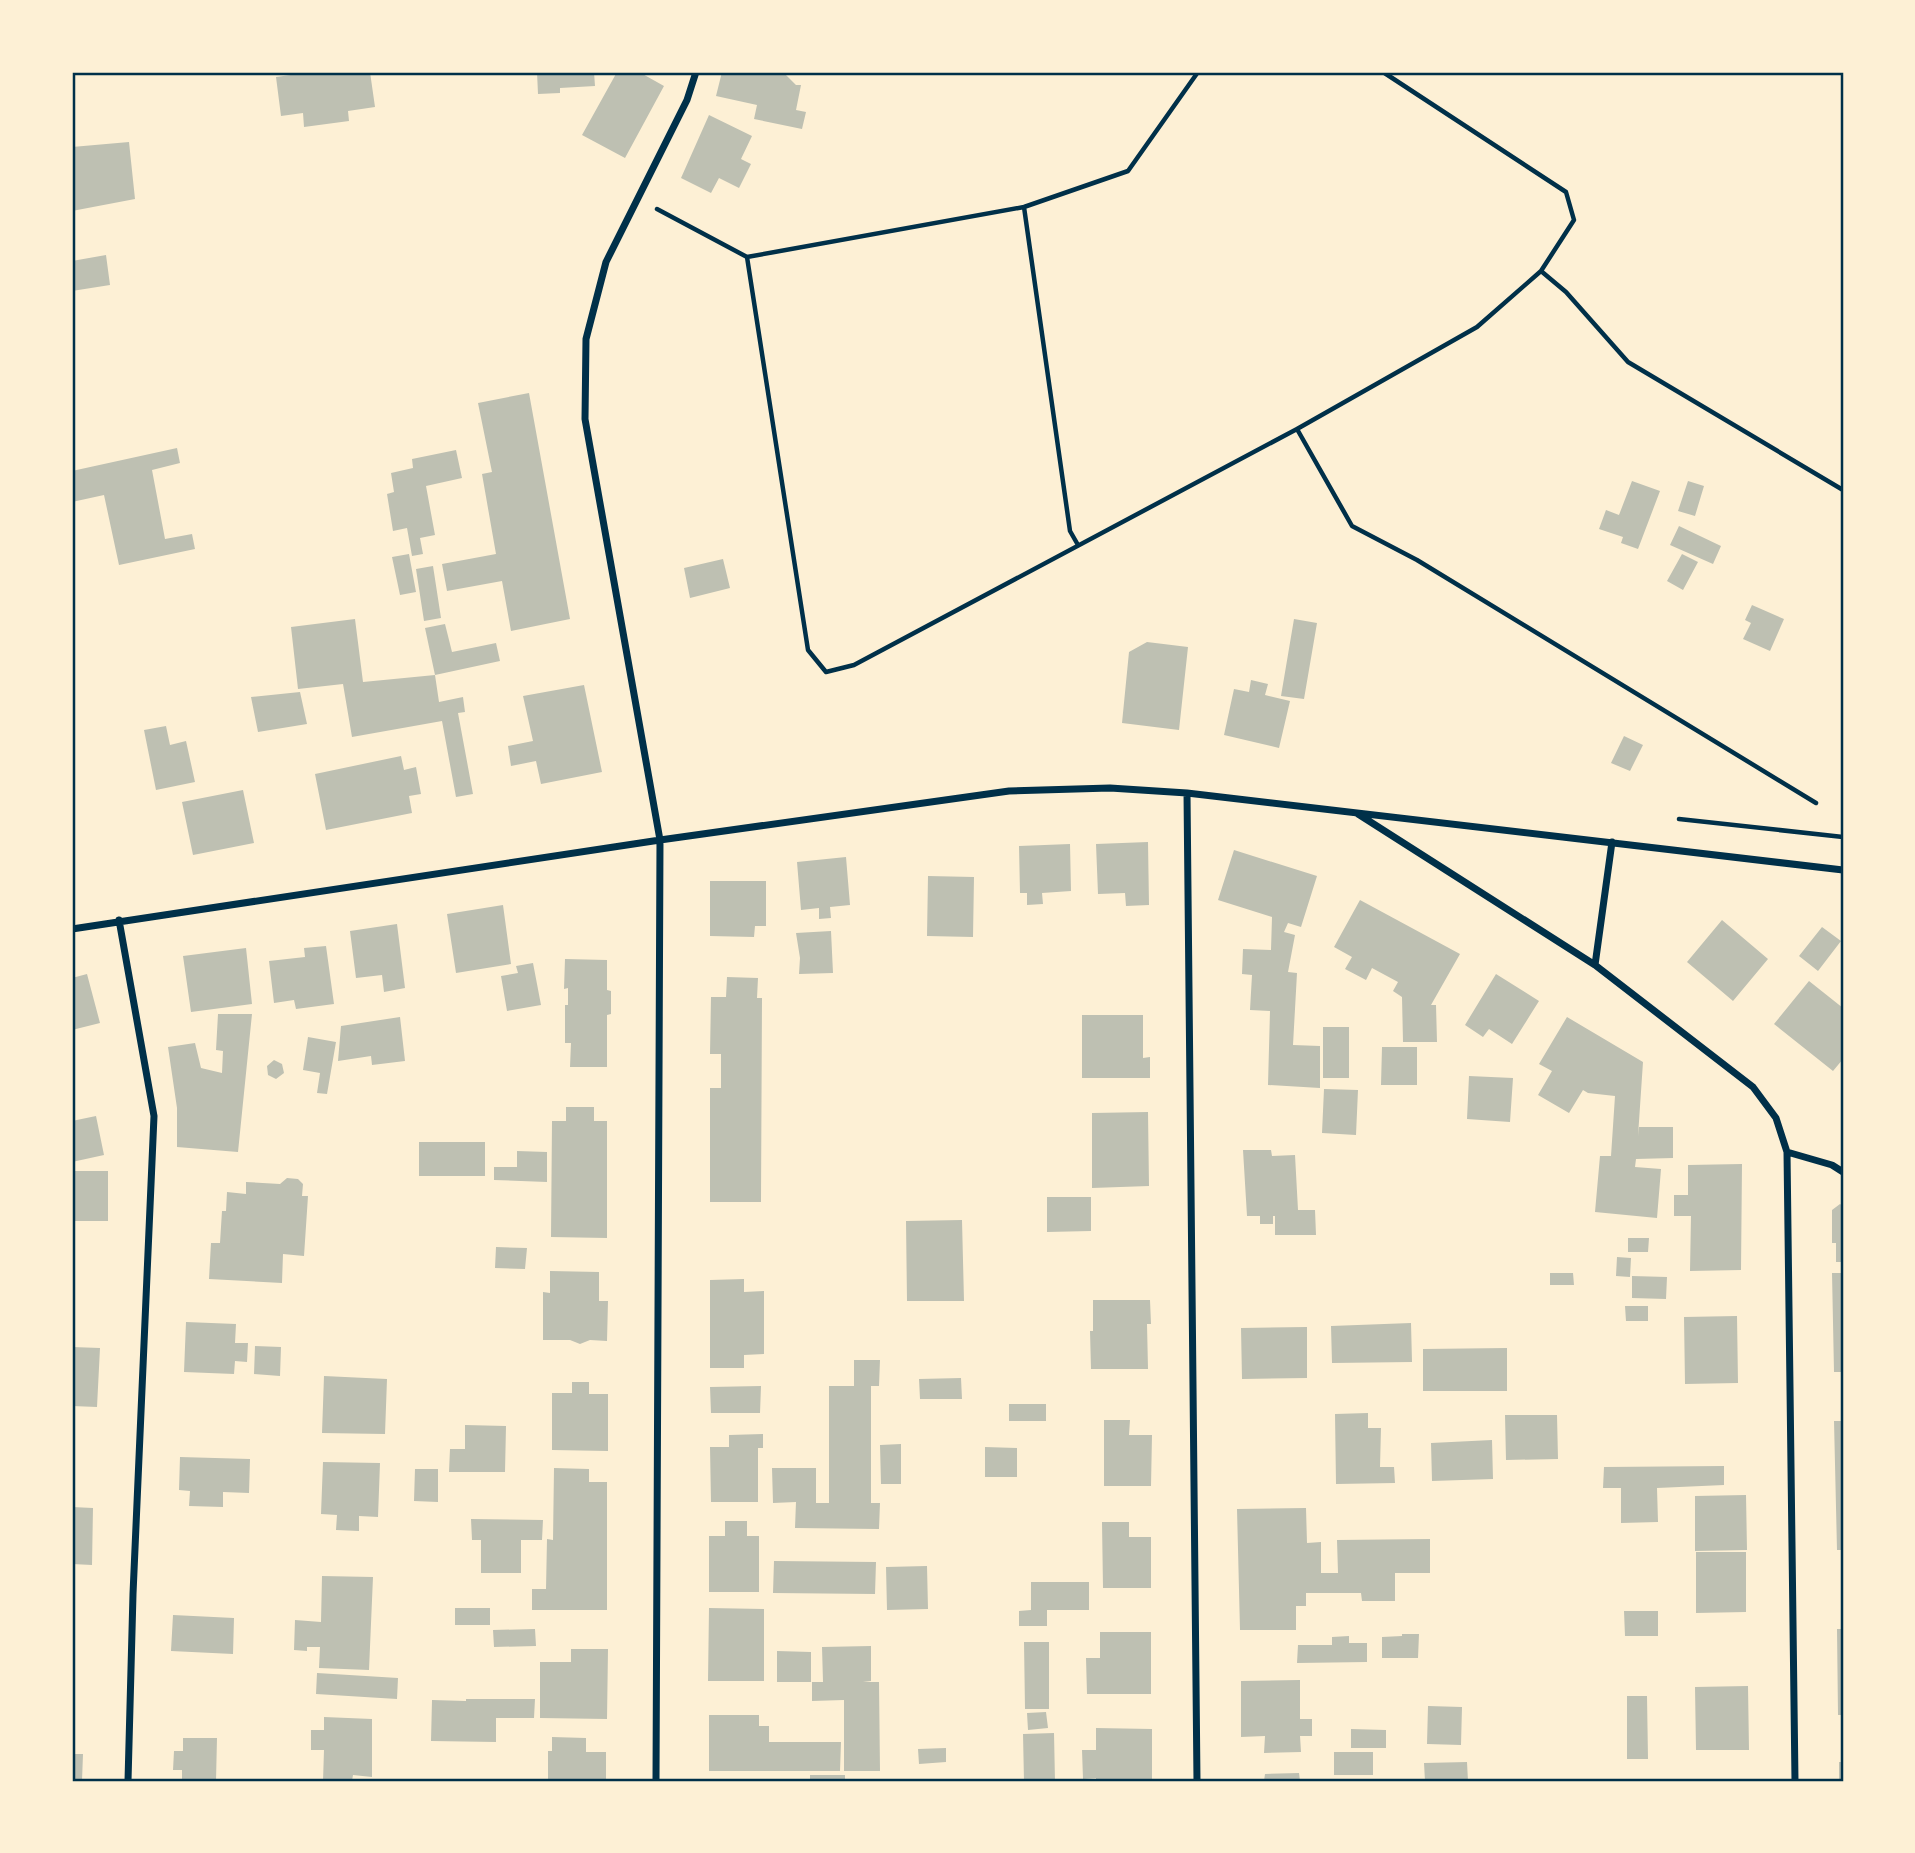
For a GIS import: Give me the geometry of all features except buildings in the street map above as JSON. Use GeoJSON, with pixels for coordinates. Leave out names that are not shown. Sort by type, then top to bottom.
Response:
{"type":"FeatureCollection","features":[{"type":"Feature","properties":{"kind":"street"},"geometry":{"type":"LineString","coordinates":[[656,1781],[660,840],[585,419],[586,339],[606,262],[687,100],[696,72]]}},
{"type":"Feature","properties":{"kind":"street"},"geometry":{"type":"LineString","coordinates":[[72,929],[660,840],[1009,791],[1110,788],[1187,793],[1843,870]]}},
{"type":"Feature","properties":{"kind":"street"},"geometry":{"type":"LineString","coordinates":[[1187,793],[1197,1781]]}},
{"type":"Feature","properties":{"kind":"street"},"geometry":{"type":"LineString","coordinates":[[1354,812],[1595,965],[1753,1087],[1776,1118],[1787,1152],[1795,1781]]}},
{"type":"Feature","properties":{"kind":"street"},"geometry":{"type":"LineString","coordinates":[[1595,965],[1612,842]]}},
{"type":"Feature","properties":{"kind":"street"},"geometry":{"type":"LineString","coordinates":[[120,920],[154,1116],[133,1594],[128,1781]]}},
{"type":"Feature","properties":{"kind":"street"},"geometry":{"type":"LineString","coordinates":[[1787,1152],[1832,1165],[1843,1172]]}},
{"type":"Feature","properties":{"kind":"path"},"geometry":{"type":"LineString","coordinates":[[637,199],[747,257],[1024,206],[1128,171],[1198,72]]}},
{"type":"Feature","properties":{"kind":"path"},"geometry":{"type":"LineString","coordinates":[[747,257],[808,650],[826,672],[854,665],[1297,429],[1477,327],[1541,271],[1574,220],[1566,192],[1383,72]]}},
{"type":"Feature","properties":{"kind":"path"},"geometry":{"type":"LineString","coordinates":[[1024,206],[1070,531],[1078,545]]}},
{"type":"Feature","properties":{"kind":"path"},"geometry":{"type":"LineString","coordinates":[[1541,271],[1566,292],[1628,362],[1843,490]]}},
{"type":"Feature","properties":{"kind":"path"},"geometry":{"type":"LineString","coordinates":[[1297,429],[1352,526],[1418,560],[1816,803]]}},
{"type":"Feature","properties":{"kind":"path"},"geometry":{"type":"LineString","coordinates":[[1679,819],[1843,837]]}}]}
